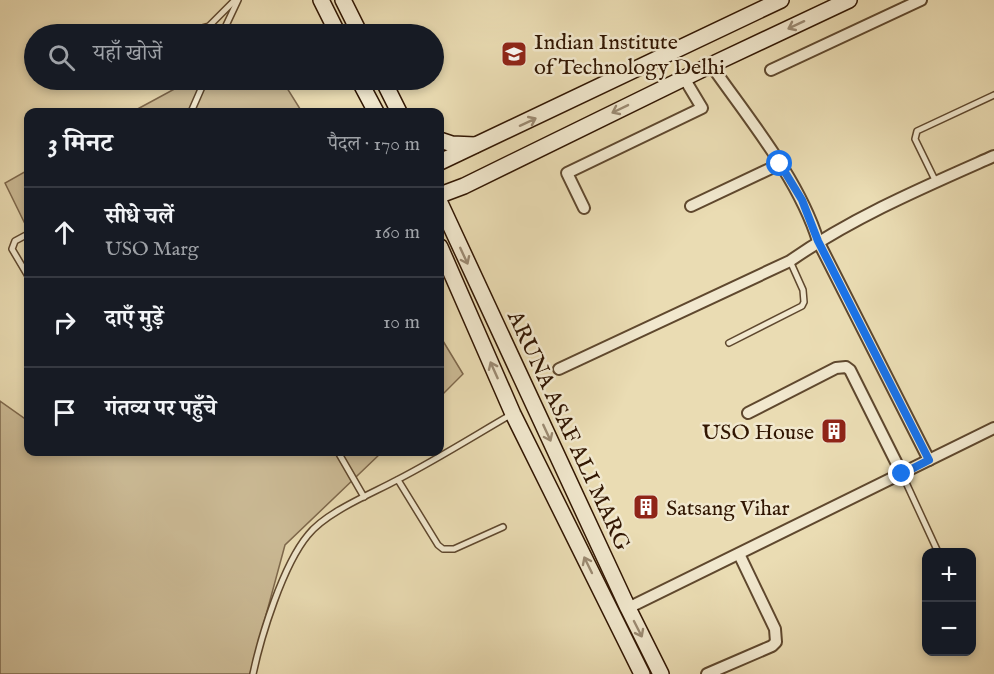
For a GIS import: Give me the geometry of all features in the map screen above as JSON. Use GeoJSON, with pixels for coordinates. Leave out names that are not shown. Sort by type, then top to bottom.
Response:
{"type":"FeatureCollection","features":[{"type":"Feature","properties":{"kind":"main road"},"geometry":{"type":"LineString","coordinates":[[321,0],[333,24]]}},
{"type":"Feature","properties":{"kind":"main road"},"geometry":{"type":"LineString","coordinates":[[343,0],[355,24]]}},
{"type":"Feature","properties":{"kind":"main road"},"geometry":{"type":"LineString","coordinates":[[444,160],[782,0]]}},
{"type":"Feature","properties":{"kind":"main road"},"geometry":{"type":"LineString","coordinates":[[444,194],[464,186],[711,64],[849,0]]}},
{"type":"Feature","properties":{"kind":"main road"},"geometry":{"type":"LineString","coordinates":[[364,90],[374,108]]}},
{"type":"Feature","properties":{"kind":"main road"},"geometry":{"type":"LineString","coordinates":[[387,90],[397,108]]}},
{"type":"Feature","properties":{"kind":"main road"},"geometry":{"type":"LineString","coordinates":[[444,141],[475,145]]}},
{"type":"Feature","properties":{"kind":"main road","name":"ARUNA ASAF ALI MARG"},"geometry":{"type":"LineString","coordinates":[[444,212],[628,608],[661,674]]}},
{"type":"Feature","properties":{"kind":"main road","name":"ARUNA ASAF ALI MARG"},"geometry":{"type":"LineString","coordinates":[[444,256],[513,414],[642,674]]}},
{"type":"Feature","properties":{"kind":"street"},"geometry":{"type":"LineString","coordinates":[[771,70],[921,0]]}},
{"type":"Feature","properties":{"kind":"street"},"geometry":{"type":"LineString","coordinates":[[711,64],[802,200],[818,241],[929,460]]}},
{"type":"Feature","properties":{"kind":"street"},"geometry":{"type":"LineString","coordinates":[[584,208],[567,173],[702,108],[684,78]]}},
{"type":"Feature","properties":{"kind":"street"},"geometry":{"type":"LineString","coordinates":[[559,369],[790,261],[854,220],[994,156]]}},
{"type":"Feature","properties":{"kind":"street"},"geometry":{"type":"LineString","coordinates":[[691,206],[780,164]]}},
{"type":"Feature","properties":{"kind":"street"},"geometry":{"type":"LineString","coordinates":[[748,412],[836,368],[846,367],[850,370],[902,474]]}},
{"type":"Feature","properties":{"kind":"street"},"geometry":{"type":"LineString","coordinates":[[513,414],[533,404]]}},
{"type":"Feature","properties":{"kind":"street"},"geometry":{"type":"LineString","coordinates":[[628,608],[994,428]]}},
{"type":"Feature","properties":{"kind":"street"},"geometry":{"type":"LineString","coordinates":[[707,674],[772,646],[776,642],[775,629],[739,554]]}},
{"type":"Feature","properties":{"kind":"lane"},"geometry":{"type":"LineString","coordinates":[[211,24],[237,0]]}},
{"type":"Feature","properties":{"kind":"lane"},"geometry":{"type":"LineString","coordinates":[[226,24],[237,0]]}},
{"type":"Feature","properties":{"kind":"lane"},"geometry":{"type":"LineString","coordinates":[[193,108],[201,90]]}},
{"type":"Feature","properties":{"kind":"lane"},"geometry":{"type":"LineString","coordinates":[[936,182],[915,139],[917,131],[994,95]]}},
{"type":"Feature","properties":{"kind":"lane"},"geometry":{"type":"LineString","coordinates":[[24,236],[15,241],[12,249],[24,269]]}},
{"type":"Feature","properties":{"kind":"lane"},"geometry":{"type":"LineString","coordinates":[[729,343],[802,306],[803,290],[790,261]]}},
{"type":"Feature","properties":{"kind":"lane"},"geometry":{"type":"LineString","coordinates":[[444,454],[513,414]]}},
{"type":"Feature","properties":{"kind":"lane"},"geometry":{"type":"LineString","coordinates":[[340,456],[364,497]]}},
{"type":"Feature","properties":{"kind":"lane"},"geometry":{"type":"LineString","coordinates":[[253,674],[278,592],[302,542],[319,524],[440,456]]}},
{"type":"Feature","properties":{"kind":"lane"},"geometry":{"type":"LineString","coordinates":[[902,474],[936,548]]}},
{"type":"Feature","properties":{"kind":"lane"},"geometry":{"type":"LineString","coordinates":[[398,480],[438,545],[443,549],[454,549],[502,527]]}},
{"type":"Feature","properties":{"kind":"shaded area"},"geometry":{"type":"Polygon","coordinates":[[[173,90],[288,90],[300,108],[139,108],[173,90]]]}},
{"type":"Feature","properties":{"kind":"shaded area"},"geometry":{"type":"Polygon","coordinates":[[[24,172],[24,222],[5,183],[24,172]]]}},
{"type":"Feature","properties":{"kind":"shaded area"},"geometry":{"type":"Polygon","coordinates":[[[444,343],[463,374],[444,393],[444,343]]]}},
{"type":"Feature","properties":{"kind":"shaded area"},"geometry":{"type":"Polygon","coordinates":[[[0,401],[24,418],[24,456],[378,456],[285,545],[250,674],[0,674],[0,401]]]}},
{"type":"Feature","properties":{"kind":"place","name":"Indian Institute of Technology Delhi"},"geometry":{"type":"Point","coordinates":[514,54]}},
{"type":"Feature","properties":{"kind":"place","name":"USO House"},"geometry":{"type":"Point","coordinates":[834,431]}},
{"type":"Feature","properties":{"kind":"place","name":"Satsang Vihar"},"geometry":{"type":"Point","coordinates":[646,507]}},
{"type":"Feature","properties":{"kind":"route"},"geometry":{"type":"LineString","coordinates":[[780,164],[802,200],[818,241],[929,460],[902,474]]}}]}
